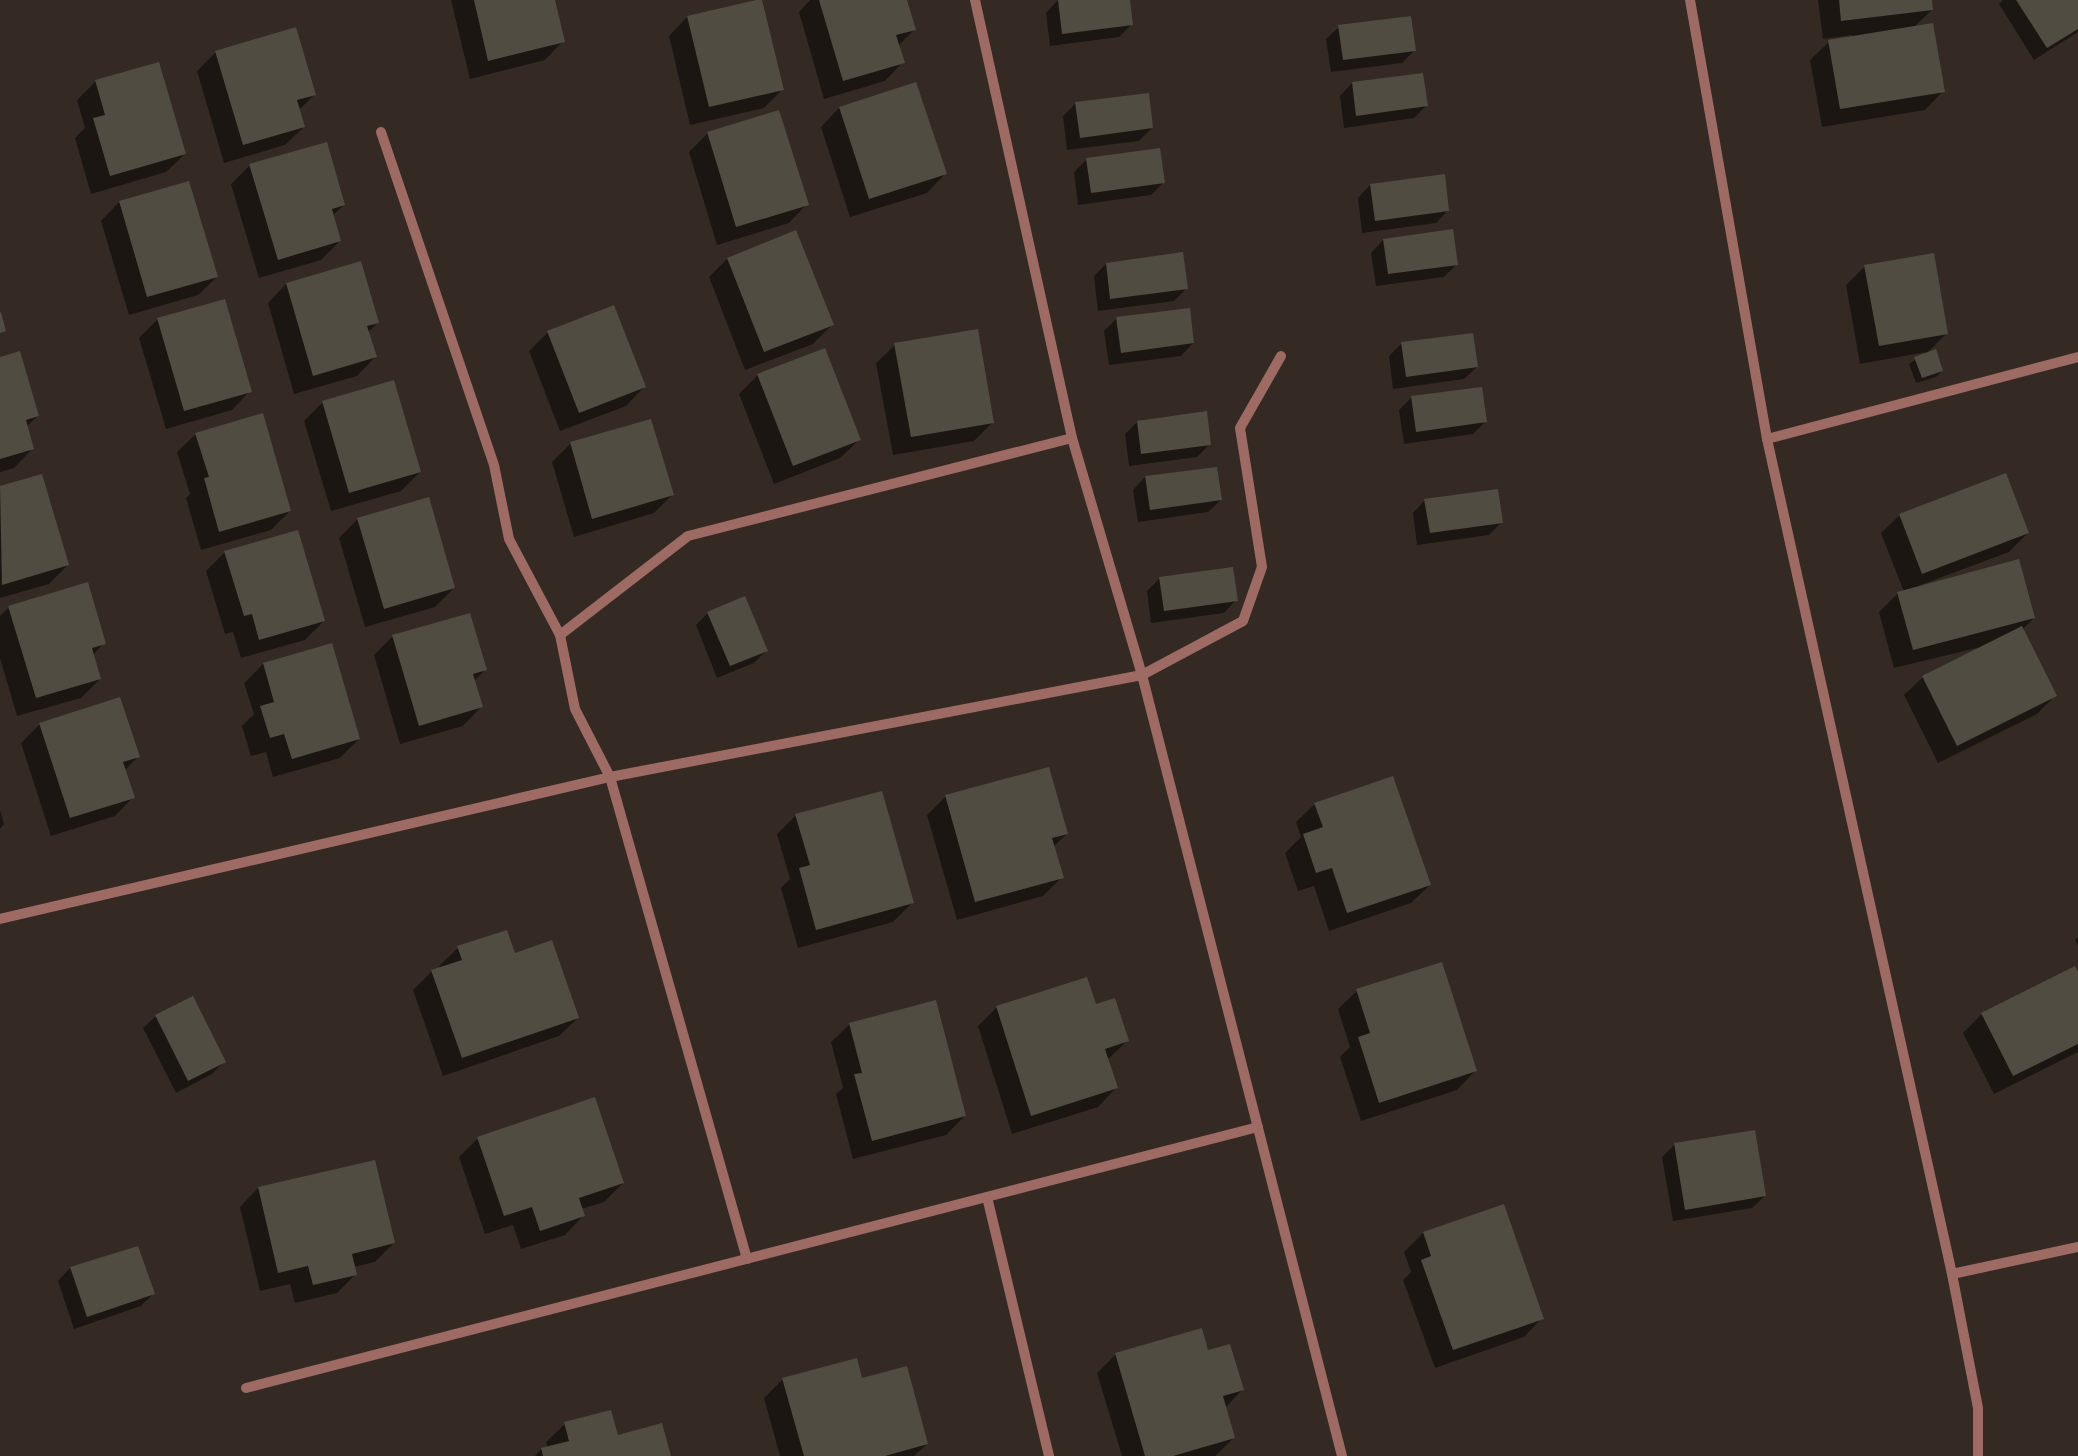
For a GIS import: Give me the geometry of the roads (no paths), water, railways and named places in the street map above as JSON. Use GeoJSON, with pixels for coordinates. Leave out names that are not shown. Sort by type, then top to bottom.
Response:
{"type":"FeatureCollection","features":[{"type":"Feature","properties":{"kind":"street"},"geometry":{"type":"LineString","coordinates":[[975,0],[1072,438],[1142,675],[1342,1456]]}},
{"type":"Feature","properties":{"kind":"street"},"geometry":{"type":"LineString","coordinates":[[1690,0],[1767,439],[1952,1274],[1978,1408],[1978,1456]]}},
{"type":"Feature","properties":{"kind":"street"},"geometry":{"type":"LineString","coordinates":[[381,132],[494,465],[509,539],[560,635],[574,710],[610,777],[747,1259]]}},
{"type":"Feature","properties":{"kind":"street"},"geometry":{"type":"LineString","coordinates":[[0,919],[610,777],[1142,675],[1243,621],[1262,567],[1240,428],[1281,356]]}},
{"type":"Feature","properties":{"kind":"street"},"geometry":{"type":"LineString","coordinates":[[1767,439],[2078,357]]}},
{"type":"Feature","properties":{"kind":"street"},"geometry":{"type":"LineString","coordinates":[[560,635],[688,536],[1072,438]]}},
{"type":"Feature","properties":{"kind":"street"},"geometry":{"type":"LineString","coordinates":[[246,1388],[1258,1127]]}},
{"type":"Feature","properties":{"kind":"street"},"geometry":{"type":"LineString","coordinates":[[987,1197],[1049,1456]]}},
{"type":"Feature","properties":{"kind":"street"},"geometry":{"type":"LineString","coordinates":[[1952,1274],[2078,1247]]}}]}
